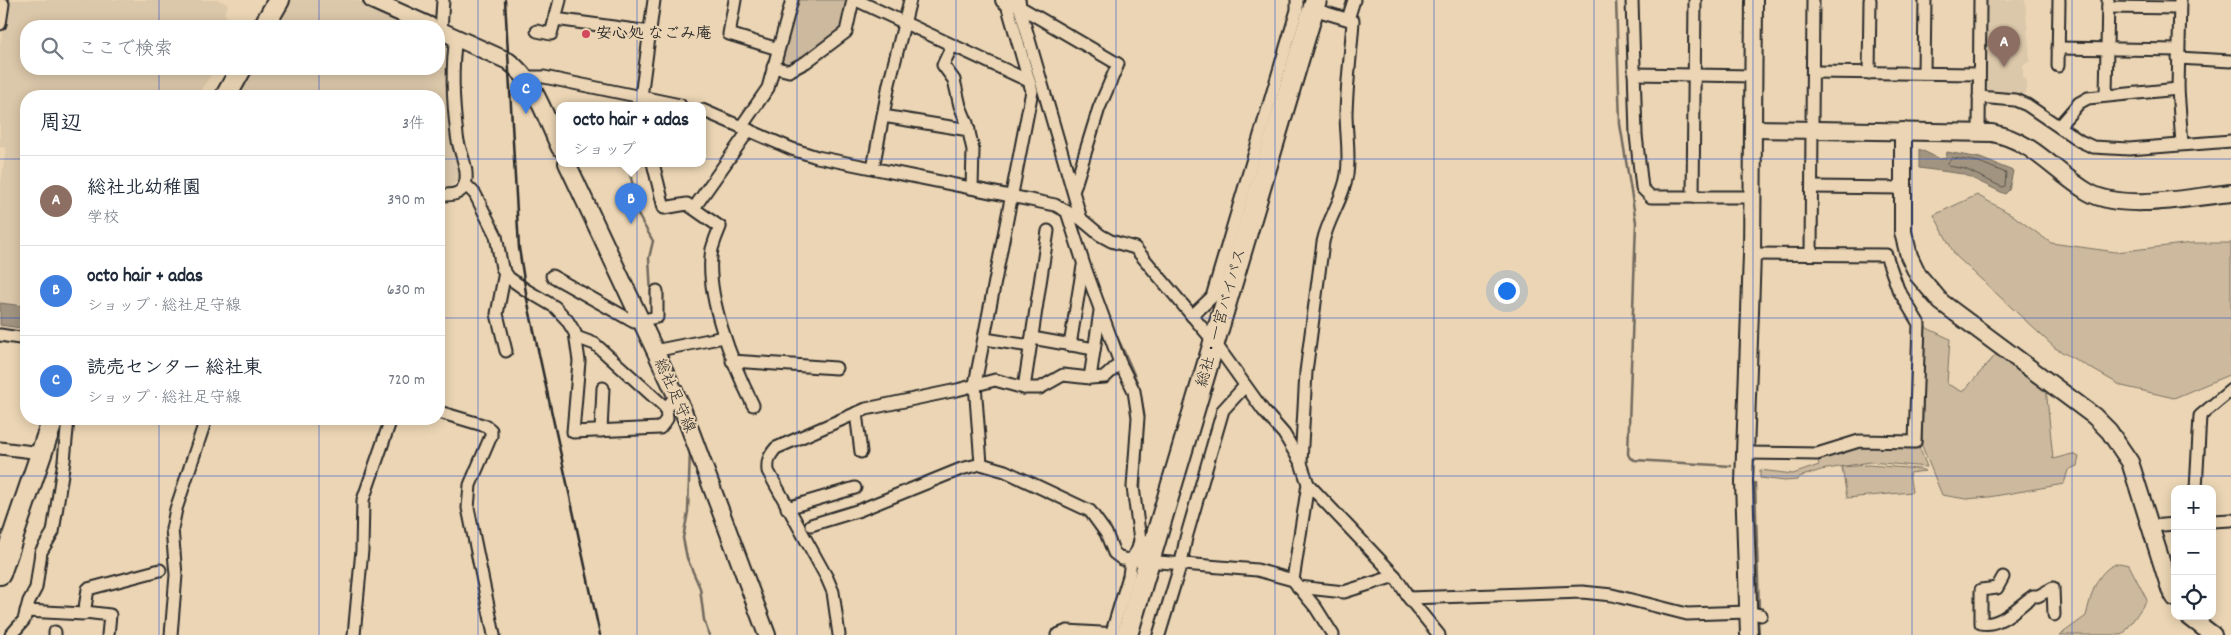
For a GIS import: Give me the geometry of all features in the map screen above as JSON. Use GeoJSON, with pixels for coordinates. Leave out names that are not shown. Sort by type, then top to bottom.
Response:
{"type":"FeatureCollection","features":[{"type":"Feature","properties":{"kind":"highway"},"geometry":{"type":"LineString","coordinates":[[267,20],[279,0]]}},
{"type":"Feature","properties":{"kind":"highway","name":"総社・一宮バイパス"},"geometry":{"type":"LineString","coordinates":[[1117,634],[1140,561],[1215,343],[1309,3]]}},
{"type":"Feature","properties":{"kind":"highway"},"geometry":{"type":"LineString","coordinates":[[229,90],[238,75]]}},
{"type":"Feature","properties":{"kind":"highway"},"geometry":{"type":"LineString","coordinates":[[0,574],[51,425]]}},
{"type":"Feature","properties":{"kind":"street"},"geometry":{"type":"LineString","coordinates":[[372,0],[416,20]]}},
{"type":"Feature","properties":{"kind":"street"},"geometry":{"type":"LineString","coordinates":[[438,20],[443,0]]}},
{"type":"Feature","properties":{"kind":"street"},"geometry":{"type":"LineString","coordinates":[[537,31],[551,34],[560,0]]}},
{"type":"Feature","properties":{"kind":"street"},"geometry":{"type":"LineString","coordinates":[[641,97],[654,0]]}},
{"type":"Feature","properties":{"kind":"street"},"geometry":{"type":"LineString","coordinates":[[735,0],[729,34],[778,50]]}},
{"type":"Feature","properties":{"kind":"street"},"geometry":{"type":"LineString","coordinates":[[694,208],[745,129],[768,88],[792,0]]}},
{"type":"Feature","properties":{"kind":"street"},"geometry":{"type":"LineString","coordinates":[[773,67],[789,71],[806,62],[846,32],[855,0],[1029,81]]}},
{"type":"Feature","properties":{"kind":"street"},"geometry":{"type":"LineString","coordinates":[[873,168],[882,116],[910,0]]}},
{"type":"Feature","properties":{"kind":"street"},"geometry":{"type":"LineString","coordinates":[[1348,18],[1354,0]]}},
{"type":"Feature","properties":{"kind":"street"},"geometry":{"type":"LineString","coordinates":[[1632,0],[1636,134],[1642,188],[1651,197],[1753,196]]}},
{"type":"Feature","properties":{"kind":"street"},"geometry":{"type":"LineString","coordinates":[[1693,196],[1695,0]]}},
{"type":"Feature","properties":{"kind":"street"},"geometry":{"type":"LineString","coordinates":[[1749,635],[1755,613],[1744,482],[1752,254],[1754,0]]}},
{"type":"Feature","properties":{"kind":"street"},"geometry":{"type":"LineString","coordinates":[[1811,253],[1814,0]]}},
{"type":"Feature","properties":{"kind":"street"},"geometry":{"type":"LineString","coordinates":[[1869,73],[1870,0]]}},
{"type":"Feature","properties":{"kind":"street"},"geometry":{"type":"LineString","coordinates":[[1924,73],[1925,0]]}},
{"type":"Feature","properties":{"kind":"street"},"geometry":{"type":"LineString","coordinates":[[1978,132],[1980,0]]}},
{"type":"Feature","properties":{"kind":"street"},"geometry":{"type":"LineString","coordinates":[[2058,66],[2059,0]]}},
{"type":"Feature","properties":{"kind":"street"},"geometry":{"type":"LineString","coordinates":[[981,464],[975,384],[1032,91],[1012,2]]}},
{"type":"Feature","properties":{"kind":"street"},"geometry":{"type":"LineString","coordinates":[[1012,2],[1118,64],[1099,108],[1074,189]]}},
{"type":"Feature","properties":{"kind":"street"},"geometry":{"type":"LineString","coordinates":[[1012,2],[1074,189],[1075,216],[1084,265],[1120,363],[1134,391],[1138,417],[1133,487],[1140,540],[1138,550],[1140,561]]}},
{"type":"Feature","properties":{"kind":"street"},"geometry":{"type":"LineString","coordinates":[[0,24],[2,3]]}},
{"type":"Feature","properties":{"kind":"street"},"geometry":{"type":"LineString","coordinates":[[1192,316],[1212,297],[1297,10],[1309,3],[1348,18],[1353,21],[1346,115],[1349,148],[1347,176],[1344,188],[1326,227],[1323,242],[1306,372],[1301,463]]}},
{"type":"Feature","properties":{"kind":"street"},"geometry":{"type":"LineString","coordinates":[[2106,94],[2108,4],[2180,4],[2178,89],[2182,144]]}},
{"type":"Feature","properties":{"kind":"street"},"geometry":{"type":"LineString","coordinates":[[555,19],[650,32]]}},
{"type":"Feature","properties":{"kind":"street"},"geometry":{"type":"LineString","coordinates":[[445,33],[508,61],[517,68],[525,77],[556,140]]}},
{"type":"Feature","properties":{"kind":"street"},"geometry":{"type":"LineString","coordinates":[[445,195],[454,194],[462,190],[465,184],[466,173],[457,137],[452,64],[456,38]]}},
{"type":"Feature","properties":{"kind":"street"},"geometry":{"type":"LineString","coordinates":[[952,46],[943,65],[954,80],[969,130],[973,150],[972,188]]}},
{"type":"Feature","properties":{"kind":"street"},"geometry":{"type":"LineString","coordinates":[[2058,48],[2107,49],[2231,60]]}},
{"type":"Feature","properties":{"kind":"street"},"geometry":{"type":"LineString","coordinates":[[1813,72],[1979,74]]}},
{"type":"Feature","properties":{"kind":"street"},"geometry":{"type":"LineString","coordinates":[[1634,74],[1754,76]]}},
{"type":"Feature","properties":{"kind":"street"},"geometry":{"type":"LineString","coordinates":[[525,77],[544,77],[665,102]]}},
{"type":"Feature","properties":{"kind":"street"},"geometry":{"type":"LineString","coordinates":[[2059,126],[2080,102],[2088,98],[2106,94],[2178,89]]}},
{"type":"Feature","properties":{"kind":"street"},"geometry":{"type":"LineString","coordinates":[[1979,97],[2010,100],[2026,104],[2080,142],[2093,147],[2106,149],[2231,141]]}},
{"type":"Feature","properties":{"kind":"street"},"geometry":{"type":"LineString","coordinates":[[706,112],[817,157],[1055,205],[1075,216],[1111,241],[1135,248],[1215,343],[1245,386],[1284,434],[1301,463],[1308,484],[1395,576],[1409,598],[1439,635]]}},
{"type":"Feature","properties":{"kind":"street"},"geometry":{"type":"LineString","coordinates":[[882,116],[969,130]]}},
{"type":"Feature","properties":{"kind":"street"},"geometry":{"type":"LineString","coordinates":[[1753,129],[1978,132],[2009,136],[2022,143],[2079,186],[2102,198],[2136,203],[2231,193]]}},
{"type":"Feature","properties":{"kind":"street"},"geometry":{"type":"LineString","coordinates":[[1903,131],[1903,232],[1909,256],[1918,275],[1941,302],[2094,416],[2109,431],[2130,462],[2171,591]]}},
{"type":"Feature","properties":{"kind":"street","name":"総社足守線"},"geometry":{"type":"LineString","coordinates":[[569,167],[654,351],[671,402],[734,544],[767,635]]}},
{"type":"Feature","properties":{"kind":"street"},"geometry":{"type":"LineString","coordinates":[[654,167],[664,208],[687,204],[720,227],[712,249],[711,276],[724,337],[732,361],[752,405]]}},
{"type":"Feature","properties":{"kind":"street"},"geometry":{"type":"LineString","coordinates":[[465,184],[475,194],[496,236],[502,268],[526,290],[555,307],[567,320],[576,337],[580,361],[573,432],[660,428],[667,419],[671,402],[595,344],[576,337]]}},
{"type":"Feature","properties":{"kind":"street"},"geometry":{"type":"LineString","coordinates":[[1812,187],[1902,188]]}},
{"type":"Feature","properties":{"kind":"street"},"geometry":{"type":"LineString","coordinates":[[1024,388],[1048,231]]}},
{"type":"Feature","properties":{"kind":"street"},"geometry":{"type":"LineString","coordinates":[[1746,453],[1817,454],[1859,441],[1915,442],[1919,324],[1898,289],[1886,255],[1752,254]]}},
{"type":"Feature","properties":{"kind":"street"},"geometry":{"type":"LineString","coordinates":[[1070,345],[1084,265]]}},
{"type":"Feature","properties":{"kind":"street"},"geometry":{"type":"LineString","coordinates":[[505,272],[497,314],[506,350]]}},
{"type":"Feature","properties":{"kind":"street"},"geometry":{"type":"LineString","coordinates":[[552,276],[634,322],[657,316],[657,291]]}},
{"type":"Feature","properties":{"kind":"street"},"geometry":{"type":"LineString","coordinates":[[1090,378],[1100,310]]}},
{"type":"Feature","properties":{"kind":"street"},"geometry":{"type":"LineString","coordinates":[[0,335],[20,338]]}},
{"type":"Feature","properties":{"kind":"street"},"geometry":{"type":"LineString","coordinates":[[654,351],[724,337]]}},
{"type":"Feature","properties":{"kind":"street"},"geometry":{"type":"LineString","coordinates":[[985,339],[1070,345],[1094,349]]}},
{"type":"Feature","properties":{"kind":"street"},"geometry":{"type":"LineString","coordinates":[[732,361],[836,368]]}},
{"type":"Feature","properties":{"kind":"street"},"geometry":{"type":"LineString","coordinates":[[839,635],[834,592],[768,471],[767,462],[776,448],[866,409],[995,380],[1024,388],[1040,388],[1063,375],[1090,378],[1105,377],[1120,363]]}},
{"type":"Feature","properties":{"kind":"street"},"geometry":{"type":"LineString","coordinates":[[1159,635],[1223,410],[1245,386]]}},
{"type":"Feature","properties":{"kind":"street"},"geometry":{"type":"LineString","coordinates":[[601,431],[603,388]]}},
{"type":"Feature","properties":{"kind":"street"},"geometry":{"type":"LineString","coordinates":[[2196,485],[2200,416],[2231,390]]}},
{"type":"Feature","properties":{"kind":"street"},"geometry":{"type":"LineString","coordinates":[[856,413],[861,452]]}},
{"type":"Feature","properties":{"kind":"street"},"geometry":{"type":"LineString","coordinates":[[445,414],[486,426],[491,430],[491,436],[470,485],[468,508],[494,635]]}},
{"type":"Feature","properties":{"kind":"street"},"geometry":{"type":"LineString","coordinates":[[11,635],[20,626],[36,588],[41,552],[52,532],[64,461],[67,425]]}},
{"type":"Feature","properties":{"kind":"street"},"geometry":{"type":"LineString","coordinates":[[171,635],[176,582],[172,529],[176,509],[204,425]]}},
{"type":"Feature","properties":{"kind":"street"},"geometry":{"type":"LineString","coordinates":[[354,635],[362,550],[363,500],[388,425]]}},
{"type":"Feature","properties":{"kind":"street"},"geometry":{"type":"LineString","coordinates":[[0,448],[41,453]]}},
{"type":"Feature","properties":{"kind":"street"},"geometry":{"type":"LineString","coordinates":[[811,526],[860,510],[961,469],[981,464],[1005,471],[1090,511],[1106,533],[1114,553],[1122,559],[1257,570],[1295,584],[1344,592],[1395,576]]}},
{"type":"Feature","properties":{"kind":"street"},"geometry":{"type":"LineString","coordinates":[[1308,484],[1295,584],[1316,608],[1333,635]]}},
{"type":"Feature","properties":{"kind":"street"},"geometry":{"type":"LineString","coordinates":[[787,508],[855,488]]}},
{"type":"Feature","properties":{"kind":"street"},"geometry":{"type":"LineString","coordinates":[[2216,521],[2231,520]]}},
{"type":"Feature","properties":{"kind":"street"},"geometry":{"type":"LineString","coordinates":[[2151,526],[2171,524]]}},
{"type":"Feature","properties":{"kind":"street"},"geometry":{"type":"LineString","coordinates":[[85,612],[88,589],[160,570]]}},
{"type":"Feature","properties":{"kind":"street"},"geometry":{"type":"LineString","coordinates":[[2003,577],[1997,588],[1981,590],[1982,623],[1989,625],[1998,622],[2033,596],[2038,596],[2053,588],[2054,615]]}},
{"type":"Feature","properties":{"kind":"street"},"geometry":{"type":"LineString","coordinates":[[1409,598],[1582,592],[1612,595],[1687,614],[1755,613]]}},
{"type":"Feature","properties":{"kind":"street"},"geometry":{"type":"LineString","coordinates":[[26,611],[84,614],[85,612],[110,615],[108,635]]}},
{"type":"Feature","properties":{"kind":"street"},"geometry":{"type":"LineString","coordinates":[[2193,620],[2211,635]]}},
{"type":"Feature","properties":{"kind":"street"},"geometry":{"type":"LineString","coordinates":[[1058,635],[1067,631],[1117,634]]}},
{"type":"Feature","properties":{"kind":"shaded area"},"geometry":{"type":"Polygon","coordinates":[[[9,0],[217,0],[228,4],[224,14],[227,16],[226,20],[20,20],[20,75],[210,75],[202,90],[188,88],[187,90],[20,90],[20,334],[0,331],[0,191],[6,148],[0,147],[0,44],[9,0]]]}},
{"type":"Feature","properties":{"kind":"shaded area"},"geometry":{"type":"Polygon","coordinates":[[[288,0],[356,0],[398,20],[278,20],[288,0]]]}},
{"type":"Feature","properties":{"kind":"shaded area"},"geometry":{"type":"Polygon","coordinates":[[[795,0],[843,0],[848,3],[842,31],[790,68],[778,62],[795,0]]]}},
{"type":"Feature","properties":{"kind":"shaded area"},"geometry":{"type":"Polygon","coordinates":[[[1985,0],[2025,0],[2030,61],[2023,65],[2023,78],[2026,79],[2024,99],[1988,93],[1984,90],[1985,0]]]}},
{"type":"Feature","properties":{"kind":"shaded area"},"geometry":{"type":"Polygon","coordinates":[[[445,42],[450,48],[462,173],[457,182],[452,185],[450,191],[445,191],[445,90],[242,90],[250,75],[445,75],[445,42]]]}},
{"type":"Feature","properties":{"kind":"shaded area"},"geometry":{"type":"Polygon","coordinates":[[[1977,195],[2011,214],[2051,243],[2116,252],[2192,243],[2231,243],[2231,374],[2174,398],[2122,386],[2055,348],[1955,255],[1934,215],[1977,195]]]}},
{"type":"Feature","properties":{"kind":"shaded area"},"geometry":{"type":"Polygon","coordinates":[[[1925,327],[1950,339],[1947,384],[1963,392],[1999,351],[2046,387],[2053,459],[2072,454],[2079,457],[2077,466],[2068,470],[2064,484],[1989,497],[1966,499],[1942,495],[1922,446],[1925,327]]]}},
{"type":"Feature","properties":{"kind":"shaded area"},"geometry":{"type":"Polygon","coordinates":[[[1861,447],[1920,449],[1927,467],[1870,462],[1821,470],[1799,477],[1797,480],[1785,481],[1760,478],[1760,470],[1793,474],[1819,465],[1818,459],[1861,447]]]}},
{"type":"Feature","properties":{"kind":"shaded area"},"geometry":{"type":"Polygon","coordinates":[[[1868,465],[1925,471],[1909,473],[1912,492],[1847,498],[1842,467],[1868,465]]]}},
{"type":"Feature","properties":{"kind":"shaded area"},"geometry":{"type":"Polygon","coordinates":[[[2119,563],[2129,565],[2147,600],[2125,632],[2121,635],[2060,635],[2086,616],[2093,592],[2100,577],[2111,566],[2119,563]]]}},
{"type":"Feature","properties":{"kind":"water"},"geometry":{"type":"Polygon","coordinates":[[[1919,149],[1940,159],[1946,158],[1947,152],[1980,158],[2013,171],[2009,190],[2005,194],[1963,174],[1919,168],[1919,149]]]}},
{"type":"Feature","properties":{"kind":"water"},"geometry":{"type":"Polygon","coordinates":[[[0,303],[20,306],[20,328],[0,325],[0,303]]]}},
{"type":"Feature","properties":{"kind":"waterway"},"geometry":{"type":"LineString","coordinates":[[1616,0],[1620,124],[1636,222],[1628,454],[1630,458],[1635,460],[1731,466]]}},
{"type":"Feature","properties":{"kind":"waterway"},"geometry":{"type":"LineString","coordinates":[[635,92],[641,56]]}},
{"type":"Feature","properties":{"kind":"waterway"},"geometry":{"type":"LineString","coordinates":[[633,102],[634,98]]}},
{"type":"Feature","properties":{"kind":"waterway"},"geometry":{"type":"LineString","coordinates":[[628,167],[637,213],[653,241],[649,258],[651,295]]}},
{"type":"Feature","properties":{"kind":"waterway"},"geometry":{"type":"LineString","coordinates":[[1077,222],[1085,250]]}},
{"type":"Feature","properties":{"kind":"waterway"},"geometry":{"type":"LineString","coordinates":[[1112,326],[1137,382],[1143,417]]}},
{"type":"Feature","properties":{"kind":"waterway"},"geometry":{"type":"LineString","coordinates":[[1140,488],[1143,425]]}},
{"type":"Feature","properties":{"kind":"waterway"},"geometry":{"type":"LineString","coordinates":[[690,449],[688,512],[683,538],[687,558],[700,588],[704,620],[709,635]]}},
{"type":"Feature","properties":{"kind":"waterway"},"geometry":{"type":"LineString","coordinates":[[1755,483],[1759,611]]}},
{"type":"Feature","properties":{"kind":"waterway"},"geometry":{"type":"LineString","coordinates":[[1758,619],[1759,635]]}},
{"type":"Feature","properties":{"kind":"railway"},"geometry":{"type":"LineString","coordinates":[[505,0],[519,248],[527,299],[600,635]]}},
{"type":"Feature","properties":{"kind":"place","name":"安心処 なごみ庵"},"geometry":{"type":"Point","coordinates":[586,34]}},
{"type":"Feature","properties":{"kind":"place","name":"総社北幼稚園"},"geometry":{"type":"Point","coordinates":[2004,67]}},
{"type":"Feature","properties":{"kind":"place","name":"読売センター 総社東"},"geometry":{"type":"Point","coordinates":[526,114]}},
{"type":"Feature","properties":{"kind":"place","name":"octo hair + adas"},"geometry":{"type":"Point","coordinates":[631,224]}}]}
